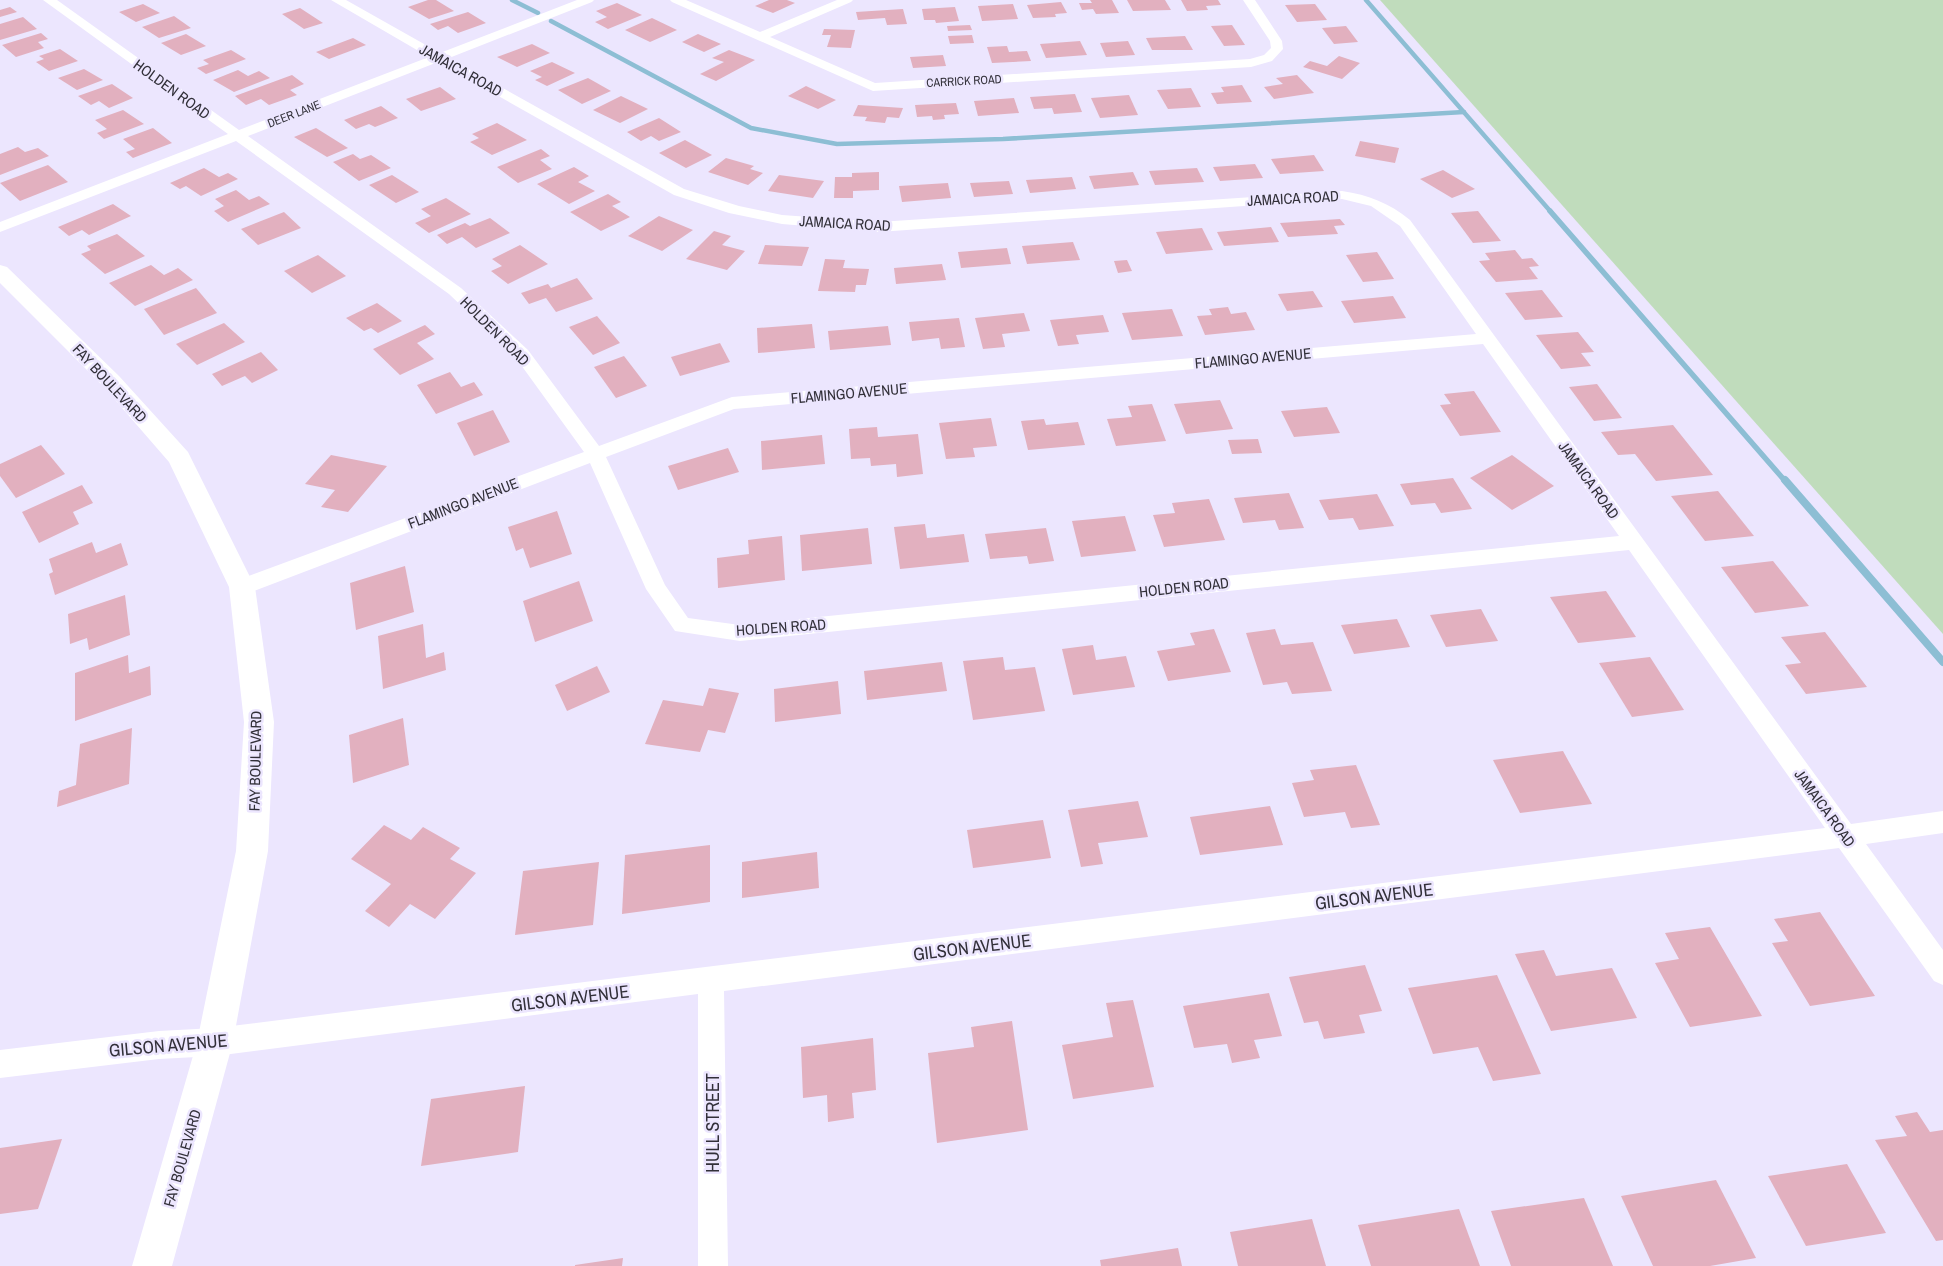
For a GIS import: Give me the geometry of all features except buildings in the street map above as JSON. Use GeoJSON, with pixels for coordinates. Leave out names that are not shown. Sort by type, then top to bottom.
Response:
{"type":"FeatureCollection","features":[{"type":"Feature","properties":{"kind":"street","name":"HOLDEN ROAD"},"geometry":{"type":"LineString","coordinates":[[49,0],[455,291],[522,354],[595,454],[656,589],[682,625],[740,632],[1633,542]]}},
{"type":"Feature","properties":{"kind":"street","name":"JAMAICA ROAD"},"geometry":{"type":"LineString","coordinates":[[337,0],[679,192],[715,204],[767,217],[816,223],[879,227],[1342,195],[1369,199],[1386,207],[1405,224],[1943,972]]}},
{"type":"Feature","properties":{"kind":"street","name":"DEER LANE"},"geometry":{"type":"LineString","coordinates":[[0,227],[588,0]]}},
{"type":"Feature","properties":{"kind":"street","name":"CARRICK ROAD"},"geometry":{"type":"LineString","coordinates":[[676,0],[873,87],[1232,66],[1268,58],[1277,50],[1276,40],[1249,0]]}},
{"type":"Feature","properties":{"kind":"street"},"geometry":{"type":"LineString","coordinates":[[759,36],[847,0]]}},
{"type":"Feature","properties":{"kind":"street","name":"FAY BOULEVARD"},"geometry":{"type":"LineString","coordinates":[[0,271],[111,381],[179,458],[242,586],[259,722],[252,851],[215,1042],[152,1266]]}},
{"type":"Feature","properties":{"kind":"street","name":"FLAMINGO AVENUE"},"geometry":{"type":"LineString","coordinates":[[242,586],[732,403],[1488,338]]}},
{"type":"Feature","properties":{"kind":"street","name":"GILSON AVENUE"},"geometry":{"type":"LineString","coordinates":[[0,1064],[159,1045],[215,1042],[1846,836],[1943,822]]}},
{"type":"Feature","properties":{"kind":"street","name":"HULL STREET"},"geometry":{"type":"LineString","coordinates":[[711,980],[714,1266]]}},
{"type":"Feature","properties":{"kind":"green space"},"geometry":{"type":"Polygon","coordinates":[[[1380,0],[1943,0],[1943,634],[1380,0]]]}},
{"type":"Feature","properties":{"kind":"waterway"},"geometry":{"type":"LineString","coordinates":[[512,0],[538,13]]}},
{"type":"Feature","properties":{"kind":"waterway"},"geometry":{"type":"LineString","coordinates":[[1366,0],[1464,112]]}},
{"type":"Feature","properties":{"kind":"waterway"},"geometry":{"type":"LineString","coordinates":[[551,21],[751,128],[837,144],[1003,139],[1464,112]]}},
{"type":"Feature","properties":{"kind":"waterway"},"geometry":{"type":"LineString","coordinates":[[1464,112],[1551,212]]}},
{"type":"Feature","properties":{"kind":"waterway"},"geometry":{"type":"LineString","coordinates":[[1550,211],[1786,482]]}},
{"type":"Feature","properties":{"kind":"waterway"},"geometry":{"type":"LineString","coordinates":[[1785,480],[1943,662]]}}]}
